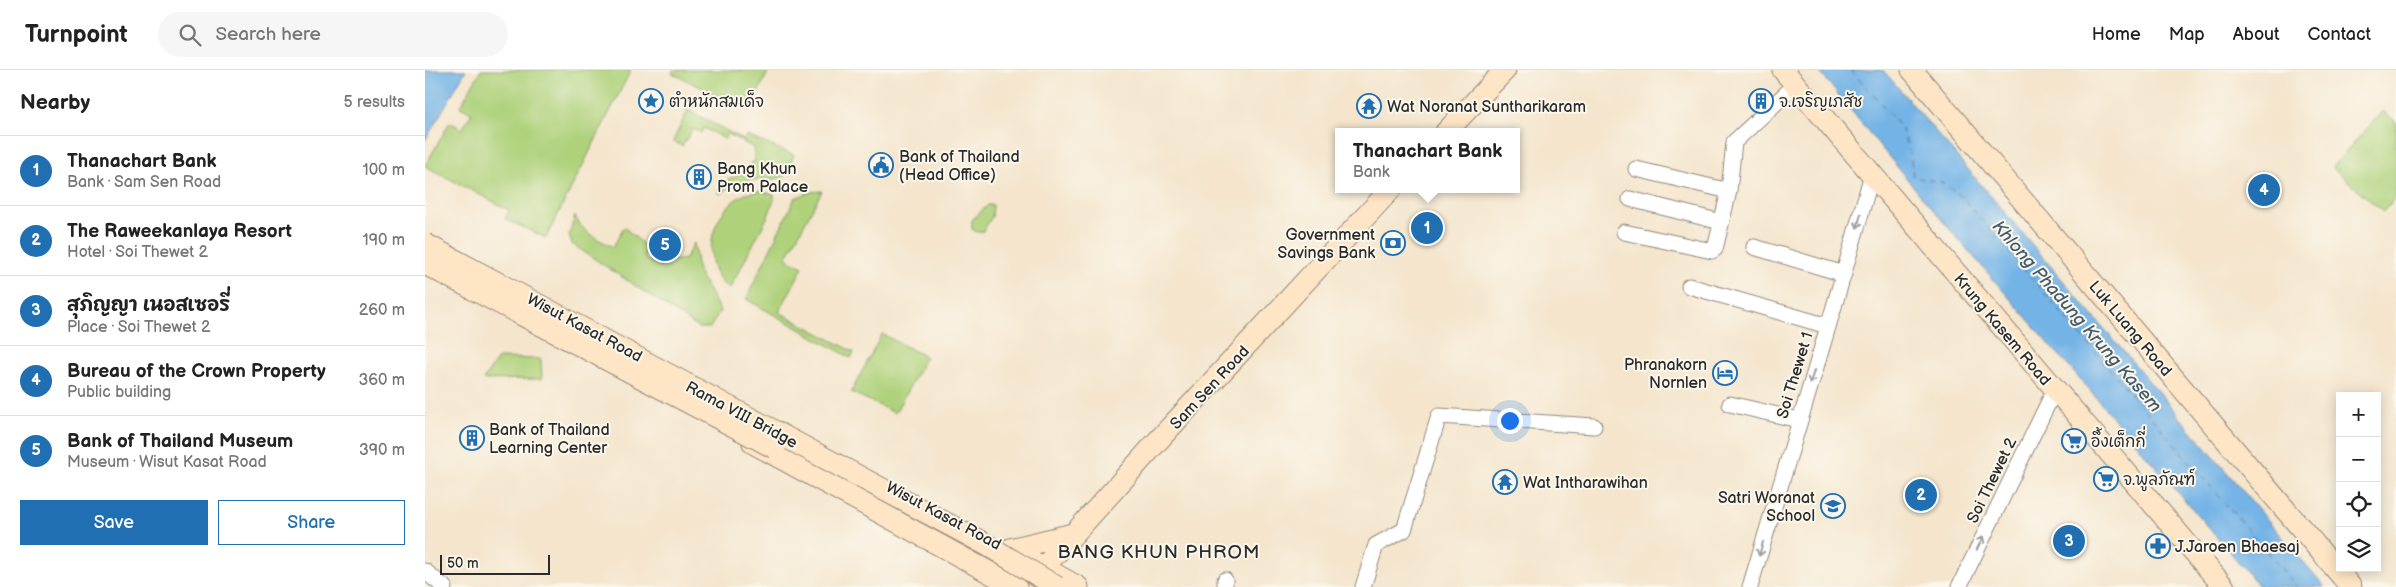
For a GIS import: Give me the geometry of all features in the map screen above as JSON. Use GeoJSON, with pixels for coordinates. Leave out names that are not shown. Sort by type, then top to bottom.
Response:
{"type":"FeatureCollection","features":[{"type":"Feature","properties":{"kind":"main road"},"geometry":{"type":"LineString","coordinates":[[1450,128],[1505,70]]}},
{"type":"Feature","properties":{"kind":"main road","name":"Luk Luang Road"},"geometry":{"type":"LineString","coordinates":[[1912,70],[2351,587]]}},
{"type":"Feature","properties":{"kind":"main road","name":"Krung Kasem Road"},"geometry":{"type":"LineString","coordinates":[[1789,77],[2224,587]]}},
{"type":"Feature","properties":{"kind":"main road","name":"Sam Sen Road"},"geometry":{"type":"LineString","coordinates":[[1029,587],[1073,534],[1387,193]]}},
{"type":"Feature","properties":{"kind":"main road","name":"Rama VIII Bridge"},"geometry":{"type":"LineString","coordinates":[[425,244],[987,545],[1057,587]]}},
{"type":"Feature","properties":{"kind":"main road","name":"Rama VIII Bridge"},"geometry":{"type":"LineString","coordinates":[[425,264],[909,519],[1029,587]]}},
{"type":"Feature","properties":{"kind":"main road","name":"Wisut Kasat Road"},"geometry":{"type":"LineString","coordinates":[[1008,584],[507,311],[519,291],[1045,567],[1079,587]]}},
{"type":"Feature","properties":{"kind":"main road"},"geometry":{"type":"LineString","coordinates":[[618,371],[618,357],[630,350]]}},
{"type":"Feature","properties":{"kind":"main road"},"geometry":{"type":"LineString","coordinates":[[1010,549],[1073,534],[1069,565],[1079,587]]}},
{"type":"Feature","properties":{"kind":"street"},"geometry":{"type":"LineString","coordinates":[[1624,232],[1712,251],[1715,249],[1729,191],[1734,142],[1789,77]]}},
{"type":"Feature","properties":{"kind":"street"},"geometry":{"type":"LineString","coordinates":[[1636,169],[1729,191]]}},
{"type":"Feature","properties":{"kind":"street","name":"Soi Thewet 1"},"geometry":{"type":"LineString","coordinates":[[1750,587],[1872,174]]}},
{"type":"Feature","properties":{"kind":"street"},"geometry":{"type":"LineString","coordinates":[[1631,199],[1721,222]]}},
{"type":"Feature","properties":{"kind":"street"},"geometry":{"type":"LineString","coordinates":[[425,236],[522,288],[519,291]]}},
{"type":"Feature","properties":{"kind":"street"},"geometry":{"type":"LineString","coordinates":[[1754,248],[1844,274]]}},
{"type":"Feature","properties":{"kind":"street"},"geometry":{"type":"LineString","coordinates":[[425,272],[507,315],[507,311]]}},
{"type":"Feature","properties":{"kind":"street"},"geometry":{"type":"LineString","coordinates":[[1689,286],[1828,326]]}},
{"type":"Feature","properties":{"kind":"street","name":"Soi Thewet 2"},"geometry":{"type":"LineString","coordinates":[[1959,587],[2055,389]]}},
{"type":"Feature","properties":{"kind":"street"},"geometry":{"type":"LineString","coordinates":[[1730,404],[1799,420]]}},
{"type":"Feature","properties":{"kind":"street"},"geometry":{"type":"LineString","coordinates":[[1363,587],[1376,545],[1404,530],[1439,416],[1593,426]]}},
{"type":"Feature","properties":{"kind":"street"},"geometry":{"type":"LineString","coordinates":[[425,571],[444,587]]}},
{"type":"Feature","properties":{"kind":"green space"},"geometry":{"type":"Polygon","coordinates":[[[481,70],[631,70],[546,238],[505,219],[509,210],[425,166],[450,122],[462,129],[472,113],[460,107],[481,70]]]}},
{"type":"Feature","properties":{"kind":"green space"},"geometry":{"type":"Polygon","coordinates":[[[673,70],[769,70],[749,111],[672,73],[673,70]]]}},
{"type":"Feature","properties":{"kind":"green space"},"geometry":{"type":"Polygon","coordinates":[[[688,110],[744,140],[747,136],[794,155],[784,177],[737,183],[720,194],[718,191],[727,180],[745,171],[754,161],[754,148],[728,134],[725,139],[704,128],[701,133],[693,129],[682,146],[673,141],[688,110]]]}},
{"type":"Feature","properties":{"kind":"green space"},"geometry":{"type":"Polygon","coordinates":[[[2383,111],[2396,122],[2396,197],[2383,212],[2332,167],[2383,111]]]}},
{"type":"Feature","properties":{"kind":"green space"},"geometry":{"type":"Polygon","coordinates":[[[761,191],[774,195],[774,200],[768,216],[730,288],[727,288],[713,266],[711,254],[715,228],[728,206],[746,194],[761,191]]]}},
{"type":"Feature","properties":{"kind":"green space"},"geometry":{"type":"Polygon","coordinates":[[[822,191],[786,258],[803,267],[779,312],[854,352],[851,358],[746,299],[795,198],[810,192],[822,191]]]}},
{"type":"Feature","properties":{"kind":"green space"},"geometry":{"type":"Polygon","coordinates":[[[988,205],[993,205],[992,217],[983,231],[977,232],[972,229],[972,220],[988,205]]]}},
{"type":"Feature","properties":{"kind":"green space"},"geometry":{"type":"Polygon","coordinates":[[[575,216],[586,231],[613,247],[624,227],[645,246],[645,259],[665,268],[672,261],[685,259],[694,243],[698,271],[720,311],[710,328],[699,328],[572,244],[569,234],[575,216]]]}},
{"type":"Feature","properties":{"kind":"green space"},"geometry":{"type":"Polygon","coordinates":[[[882,334],[926,357],[895,413],[851,392],[882,334]]]}},
{"type":"Feature","properties":{"kind":"green space"},"geometry":{"type":"Polygon","coordinates":[[[498,358],[541,359],[542,379],[483,380],[498,358]]]}},
{"type":"Feature","properties":{"kind":"water"},"geometry":{"type":"Polygon","coordinates":[[[425,70],[466,70],[425,141],[425,70]]]}},
{"type":"Feature","properties":{"kind":"water","name":"Khlong Phadung Krung Kasem"},"geometry":{"type":"Polygon","coordinates":[[[1818,70],[1883,70],[2325,587],[2260,587],[1921,196],[1818,70]]]}},
{"type":"Feature","properties":{"kind":"ferry route"},"geometry":{"type":"LineString","coordinates":[[1851,70],[1901,127],[1911,158],[1913,177],[1941,182],[1961,196],[2297,587]]}},
{"type":"Feature","properties":{"kind":"place","name":"ตำหนักสมเด็จ"},"geometry":{"type":"Point","coordinates":[651,101]}},
{"type":"Feature","properties":{"kind":"place","name":"จ.เจริญเภสัช"},"geometry":{"type":"Point","coordinates":[1761,101]}},
{"type":"Feature","properties":{"kind":"place","name":"Wat Noranat Suntharikaram"},"geometry":{"type":"Point","coordinates":[1369,106]}},
{"type":"Feature","properties":{"kind":"place","name":"Bank of Thailand (Head Office)"},"geometry":{"type":"Point","coordinates":[881,165]}},
{"type":"Feature","properties":{"kind":"place","name":"Bang Khun Prom Palace"},"geometry":{"type":"Point","coordinates":[699,177]}},
{"type":"Feature","properties":{"kind":"place","name":"Bureau of the Crown Property"},"geometry":{"type":"Point","coordinates":[2264,190]}},
{"type":"Feature","properties":{"kind":"place","name":"Thanachart Bank"},"geometry":{"type":"Point","coordinates":[1427,228]}},
{"type":"Feature","properties":{"kind":"place","name":"Government Savings Bank"},"geometry":{"type":"Point","coordinates":[1393,243]}},
{"type":"Feature","properties":{"kind":"place","name":"Bank of Thailand Museum"},"geometry":{"type":"Point","coordinates":[665,245]}},
{"type":"Feature","properties":{"kind":"place","name":"Phranakorn Nornlen"},"geometry":{"type":"Point","coordinates":[1725,373]}},
{"type":"Feature","properties":{"kind":"place","name":"Bank of Thailand Learning Center"},"geometry":{"type":"Point","coordinates":[472,438]}},
{"type":"Feature","properties":{"kind":"place","name":"อึ้งเต็กกี่"},"geometry":{"type":"Point","coordinates":[2074,441]}},
{"type":"Feature","properties":{"kind":"place","name":"จ.พูลภัณฑ์"},"geometry":{"type":"Point","coordinates":[2106,479]}},
{"type":"Feature","properties":{"kind":"place","name":"Wat Intharawihan"},"geometry":{"type":"Point","coordinates":[1505,482]}},
{"type":"Feature","properties":{"kind":"place","name":"The Raweekanlaya Resort"},"geometry":{"type":"Point","coordinates":[1921,495]}},
{"type":"Feature","properties":{"kind":"place","name":"Satri Woranat School"},"geometry":{"type":"Point","coordinates":[1833,506]}},
{"type":"Feature","properties":{"kind":"place","name":"สุภิญญา เนอสเซอรี่"},"geometry":{"type":"Point","coordinates":[2069,541]}},
{"type":"Feature","properties":{"kind":"place","name":"J.Jaroen Bhaesaj"},"geometry":{"type":"Point","coordinates":[2158,546]}},
{"type":"Feature","properties":{"kind":"district","name":"BANG KHUN PHROM"},"geometry":{"type":"Point","coordinates":[1159,551]}}]}
